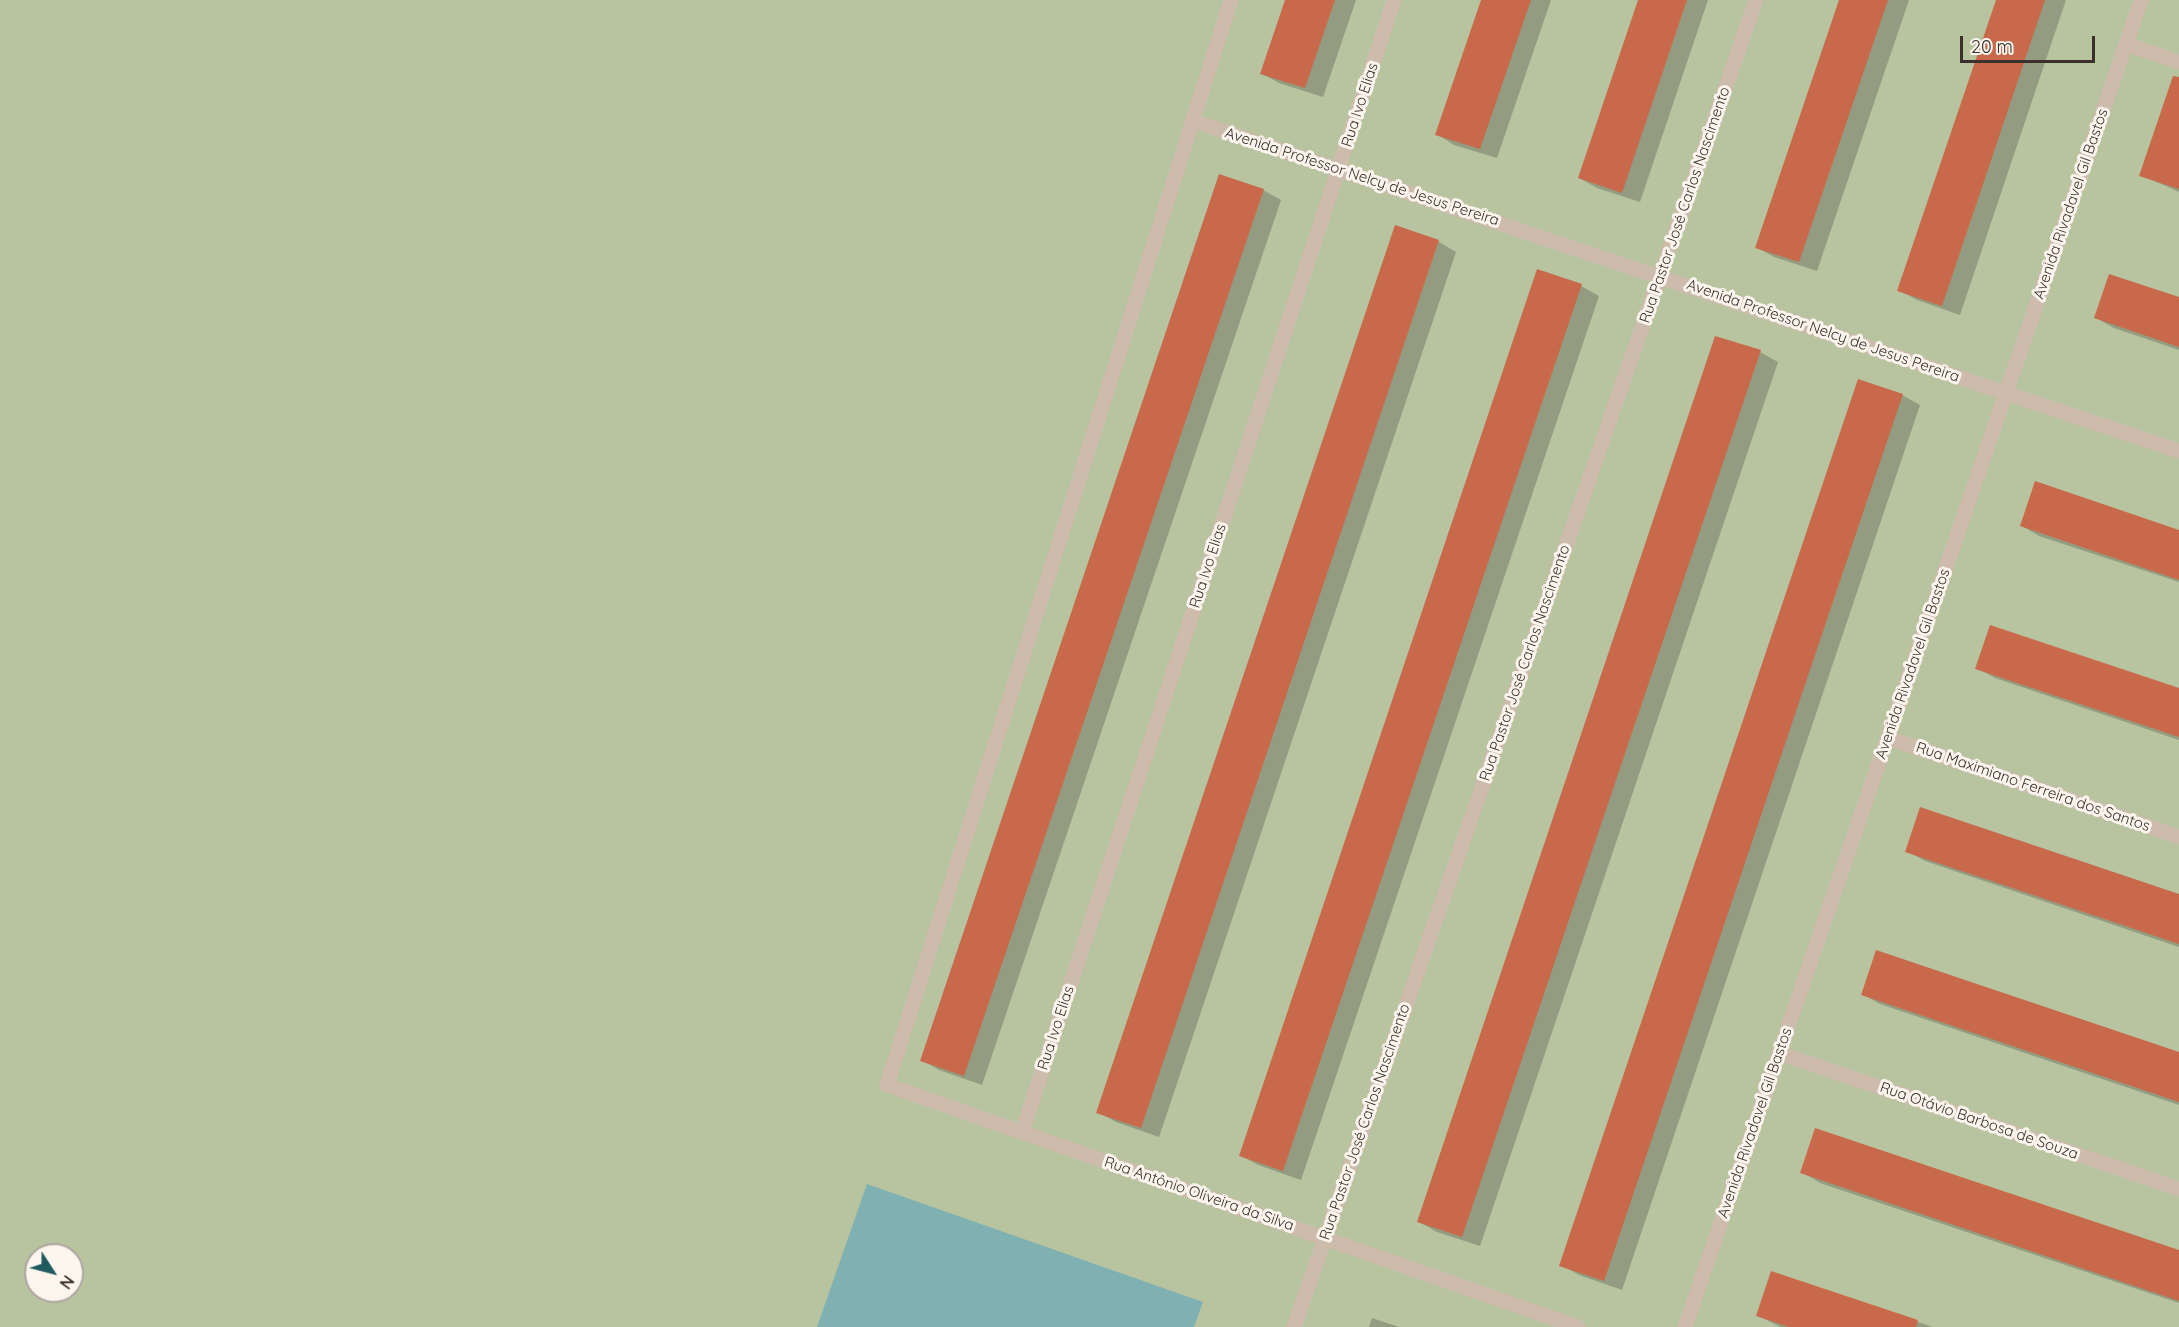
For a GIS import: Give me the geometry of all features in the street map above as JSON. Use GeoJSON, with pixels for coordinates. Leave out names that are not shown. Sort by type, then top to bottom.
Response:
{"type":"FeatureCollection","features":[{"type":"Feature","properties":{"kind":"street"},"geometry":{"type":"LineString","coordinates":[[1193,121],[1231,0]]}},
{"type":"Feature","properties":{"kind":"street","name":"Rua Ivo Elias"},"geometry":{"type":"LineString","coordinates":[[1022,1132],[1394,0]]}},
{"type":"Feature","properties":{"kind":"street","name":"Rua Pastor José Carlos Nascimento"},"geometry":{"type":"LineString","coordinates":[[1294,1327],[1756,0]]}},
{"type":"Feature","properties":{"kind":"street","name":"Avenida Rivadavel Gil Bastos"},"geometry":{"type":"LineString","coordinates":[[1685,1327],[2141,0]]}},
{"type":"Feature","properties":{"kind":"street"},"geometry":{"type":"LineString","coordinates":[[2126,44],[2179,62]]}},
{"type":"Feature","properties":{"kind":"street","name":"Avenida Professor Nelcy de Jesus Pereira"},"geometry":{"type":"LineString","coordinates":[[1193,121],[2179,452]]}},
{"type":"Feature","properties":{"kind":"street","name":"Rua Antônio Oliveira da Silva"},"geometry":{"type":"LineString","coordinates":[[1193,121],[887,1085],[1578,1327]]}},
{"type":"Feature","properties":{"kind":"street","name":"Rua Maximiano Ferreira dos Santos"},"geometry":{"type":"LineString","coordinates":[[1888,738],[2179,837]]}},
{"type":"Feature","properties":{"kind":"street","name":"Rua Otávio Barbosa de Souza"},"geometry":{"type":"LineString","coordinates":[[1779,1053],[2179,1189]]}},
{"type":"Feature","properties":{"kind":"green space"},"geometry":{"type":"Polygon","coordinates":[[[0,0],[2179,0],[2179,1327],[0,1327],[0,0]]]}},
{"type":"Feature","properties":{"kind":"water"},"geometry":{"type":"Polygon","coordinates":[[[867,1184],[1203,1302],[1194,1327],[817,1327],[867,1184]]]}},
{"type":"Feature","properties":{"kind":"building"},"geometry":{"type":"Polygon","coordinates":[[[1285,0],[1335,0],[1305,88],[1260,74],[1285,0]]]}},
{"type":"Feature","properties":{"kind":"building"},"geometry":{"type":"Polygon","coordinates":[[[1481,0],[1531,0],[1480,149],[1435,135],[1481,0]]]}},
{"type":"Feature","properties":{"kind":"building"},"geometry":{"type":"Polygon","coordinates":[[[1638,0],[1687,0],[1622,193],[1578,178],[1638,0]]]}},
{"type":"Feature","properties":{"kind":"building"},"geometry":{"type":"Polygon","coordinates":[[[1839,0],[1888,0],[1799,262],[1755,248],[1839,0]]]}},
{"type":"Feature","properties":{"kind":"building"},"geometry":{"type":"Polygon","coordinates":[[[1996,0],[2045,0],[1942,306],[1897,291],[1996,0]]]}},
{"type":"Feature","properties":{"kind":"building"},"geometry":{"type":"Polygon","coordinates":[[[2173,76],[2179,77],[2179,189],[2139,176],[2173,76]]]}},
{"type":"Feature","properties":{"kind":"building"},"geometry":{"type":"Polygon","coordinates":[[[1219,174],[1264,189],[964,1076],[920,1061],[1219,174]]]}},
{"type":"Feature","properties":{"kind":"building"},"geometry":{"type":"Polygon","coordinates":[[[1395,225],[1439,240],[1141,1128],[1096,1113],[1395,225]]]}},
{"type":"Feature","properties":{"kind":"building"},"geometry":{"type":"Polygon","coordinates":[[[1537,269],[1582,284],[1283,1171],[1239,1156],[1537,269]]]}},
{"type":"Feature","properties":{"kind":"building"},"geometry":{"type":"Polygon","coordinates":[[[2109,274],[2179,297],[2179,347],[2094,318],[2109,274]]]}},
{"type":"Feature","properties":{"kind":"building"},"geometry":{"type":"Polygon","coordinates":[[[1715,336],[1761,350],[1462,1237],[1417,1222],[1715,336]]]}},
{"type":"Feature","properties":{"kind":"building"},"geometry":{"type":"Polygon","coordinates":[[[1858,379],[1903,394],[1604,1281],[1559,1266],[1858,379]]]}},
{"type":"Feature","properties":{"kind":"building"},"geometry":{"type":"Polygon","coordinates":[[[2035,481],[2179,530],[2179,580],[2020,526],[2035,481]]]}},
{"type":"Feature","properties":{"kind":"building"},"geometry":{"type":"Polygon","coordinates":[[[1990,625],[2179,688],[2179,737],[1975,669],[1990,625]]]}},
{"type":"Feature","properties":{"kind":"building"},"geometry":{"type":"Polygon","coordinates":[[[1920,807],[2179,894],[2179,944],[1905,852],[1920,807]]]}},
{"type":"Feature","properties":{"kind":"building"},"geometry":{"type":"Polygon","coordinates":[[[1876,950],[2179,1052],[2179,1102],[1861,995],[1876,950]]]}},
{"type":"Feature","properties":{"kind":"building"},"geometry":{"type":"Polygon","coordinates":[[[1815,1128],[2179,1250],[2179,1301],[1800,1173],[1815,1128]]]}},
{"type":"Feature","properties":{"kind":"building"},"geometry":{"type":"Polygon","coordinates":[[[1771,1271],[1918,1320],[1916,1327],[1789,1327],[1756,1316],[1771,1271]]]}}]}
